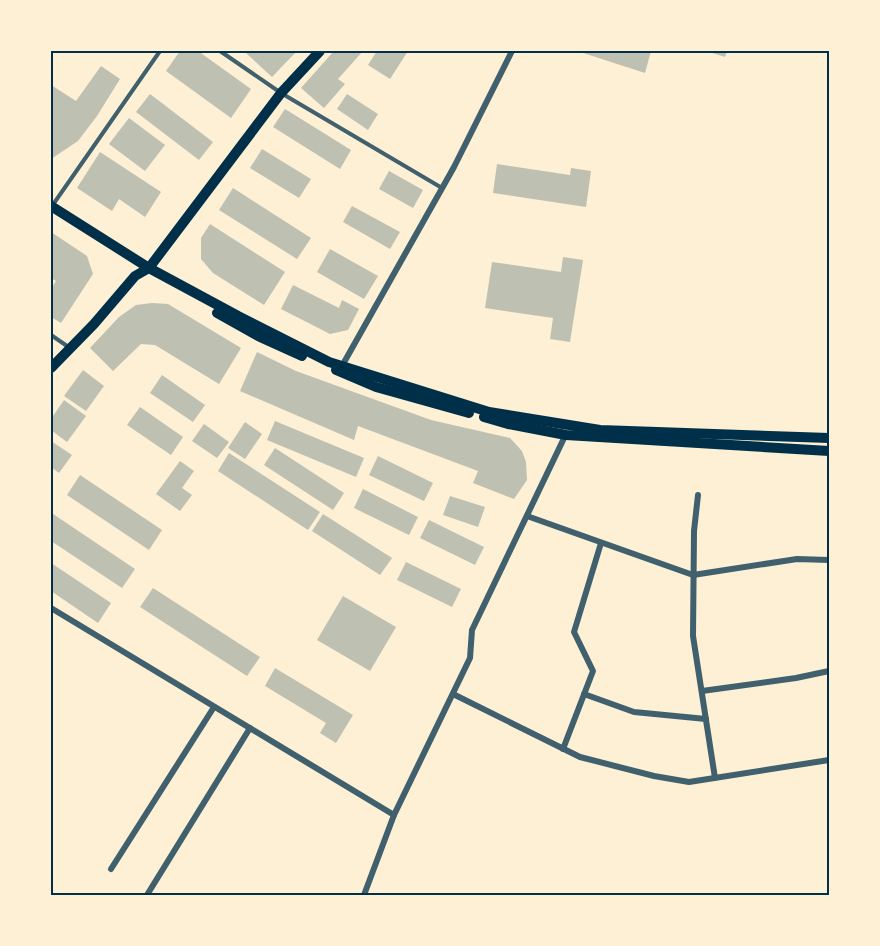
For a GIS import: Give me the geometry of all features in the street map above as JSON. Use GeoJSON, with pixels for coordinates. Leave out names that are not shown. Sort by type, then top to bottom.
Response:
{"type":"FeatureCollection","features":[{"type":"Feature","properties":{"kind":"main road"},"geometry":{"type":"LineString","coordinates":[[51,368],[94,324],[135,276],[147,269],[281,93],[320,51]]}},
{"type":"Feature","properties":{"kind":"main road"},"geometry":{"type":"LineString","coordinates":[[51,206],[147,269],[260,337],[376,387],[508,424],[829,451]]}},
{"type":"Feature","properties":{"kind":"main road"},"geometry":{"type":"LineString","coordinates":[[147,269],[329,362],[489,412],[568,430],[829,438]]}},
{"type":"Feature","properties":{"kind":"street"},"geometry":{"type":"LineString","coordinates":[[342,366],[454,167],[512,51]]}},
{"type":"Feature","properties":{"kind":"street"},"geometry":{"type":"LineString","coordinates":[[364,895],[394,815],[470,658],[472,630],[568,430]]}},
{"type":"Feature","properties":{"kind":"street"},"geometry":{"type":"LineString","coordinates":[[698,495],[694,531],[693,636],[715,778]]}},
{"type":"Feature","properties":{"kind":"street"},"geometry":{"type":"LineString","coordinates":[[527,516],[693,575],[797,559],[829,560]]}},
{"type":"Feature","properties":{"kind":"street"},"geometry":{"type":"LineString","coordinates":[[563,749],[593,671],[574,632],[601,543]]}},
{"type":"Feature","properties":{"kind":"street"},"geometry":{"type":"LineString","coordinates":[[51,608],[394,815]]}},
{"type":"Feature","properties":{"kind":"street"},"geometry":{"type":"LineString","coordinates":[[702,691],[829,671]]}},
{"type":"Feature","properties":{"kind":"street"},"geometry":{"type":"LineString","coordinates":[[453,694],[580,757],[654,776],[689,782],[829,760]]}},
{"type":"Feature","properties":{"kind":"street"},"geometry":{"type":"LineString","coordinates":[[584,694],[634,712],[706,719]]}},
{"type":"Feature","properties":{"kind":"street"},"geometry":{"type":"LineString","coordinates":[[111,869],[214,707]]}},
{"type":"Feature","properties":{"kind":"street"},"geometry":{"type":"LineString","coordinates":[[147,895],[250,728]]}},
{"type":"Feature","properties":{"kind":"lane"},"geometry":{"type":"LineString","coordinates":[[51,206],[159,51]]}},
{"type":"Feature","properties":{"kind":"lane"},"geometry":{"type":"LineString","coordinates":[[220,51],[281,93],[442,188]]}},
{"type":"Feature","properties":{"kind":"lane"},"geometry":{"type":"LineString","coordinates":[[51,335],[70,348]]}},
{"type":"Feature","properties":{"kind":"building"},"geometry":{"type":"Polygon","coordinates":[[[180,51],[198,51],[251,89],[231,118],[166,71],[180,51]]]}},
{"type":"Feature","properties":{"kind":"building"},"geometry":{"type":"Polygon","coordinates":[[[248,51],[297,51],[272,77],[246,53],[248,51]]]}},
{"type":"Feature","properties":{"kind":"building"},"geometry":{"type":"Polygon","coordinates":[[[334,51],[363,51],[338,79],[345,84],[324,108],[301,88],[334,51]]]}},
{"type":"Feature","properties":{"kind":"building"},"geometry":{"type":"Polygon","coordinates":[[[377,51],[408,51],[390,79],[368,65],[377,51]]]}},
{"type":"Feature","properties":{"kind":"building"},"geometry":{"type":"Polygon","coordinates":[[[577,51],[651,51],[645,73],[577,51]]]}},
{"type":"Feature","properties":{"kind":"building"},"geometry":{"type":"Polygon","coordinates":[[[706,51],[727,51],[725,57],[706,51]]]}},
{"type":"Feature","properties":{"kind":"building"},"geometry":{"type":"Polygon","coordinates":[[[101,66],[120,79],[78,141],[51,159],[51,85],[76,101],[101,66]]]}},
{"type":"Feature","properties":{"kind":"building"},"geometry":{"type":"Polygon","coordinates":[[[150,94],[213,142],[199,160],[136,112],[150,94]]]}},
{"type":"Feature","properties":{"kind":"building"},"geometry":{"type":"Polygon","coordinates":[[[347,94],[378,114],[368,130],[337,109],[347,94]]]}},
{"type":"Feature","properties":{"kind":"building"},"geometry":{"type":"Polygon","coordinates":[[[285,109],[351,150],[340,169],[273,127],[285,109]]]}},
{"type":"Feature","properties":{"kind":"building"},"geometry":{"type":"Polygon","coordinates":[[[129,118],[165,145],[145,171],[109,144],[129,118]]]}},
{"type":"Feature","properties":{"kind":"building"},"geometry":{"type":"Polygon","coordinates":[[[262,149],[311,179],[299,198],[250,168],[262,149]]]}},
{"type":"Feature","properties":{"kind":"building"},"geometry":{"type":"Polygon","coordinates":[[[100,152],[161,192],[145,217],[119,199],[112,211],[77,188],[100,152]]]}},
{"type":"Feature","properties":{"kind":"building"},"geometry":{"type":"Polygon","coordinates":[[[497,164],[570,175],[571,168],[591,171],[586,207],[493,193],[497,164]]]}},
{"type":"Feature","properties":{"kind":"building"},"geometry":{"type":"Polygon","coordinates":[[[389,171],[423,190],[413,208],[379,189],[389,171]]]}},
{"type":"Feature","properties":{"kind":"building"},"geometry":{"type":"Polygon","coordinates":[[[233,188],[311,238],[297,259],[219,210],[233,188]]]}},
{"type":"Feature","properties":{"kind":"building"},"geometry":{"type":"Polygon","coordinates":[[[352,206],[400,232],[390,249],[343,222],[352,206]]]}},
{"type":"Feature","properties":{"kind":"building"},"geometry":{"type":"Polygon","coordinates":[[[210,224],[285,272],[264,305],[213,273],[201,259],[201,238],[210,224]]]}},
{"type":"Feature","properties":{"kind":"building"},"geometry":{"type":"Polygon","coordinates":[[[51,232],[87,256],[93,274],[61,323],[51,317],[51,289],[56,281],[51,278],[51,232]]]}},
{"type":"Feature","properties":{"kind":"building"},"geometry":{"type":"Polygon","coordinates":[[[330,249],[378,276],[364,299],[317,272],[330,249]]]}},
{"type":"Feature","properties":{"kind":"building"},"geometry":{"type":"Polygon","coordinates":[[[563,257],[583,260],[570,342],[550,339],[553,318],[485,308],[492,262],[561,272],[563,257]]]}},
{"type":"Feature","properties":{"kind":"building"},"geometry":{"type":"Polygon","coordinates":[[[293,285],[339,308],[342,300],[359,309],[348,330],[330,334],[281,309],[293,285]]]}},
{"type":"Feature","properties":{"kind":"building"},"geometry":{"type":"Polygon","coordinates":[[[168,304],[241,348],[219,384],[155,345],[141,344],[113,371],[90,348],[119,317],[136,305],[168,304]]]}},
{"type":"Feature","properties":{"kind":"building"},"geometry":{"type":"Polygon","coordinates":[[[257,352],[296,371],[431,420],[510,438],[522,451],[526,462],[527,480],[514,499],[473,483],[478,471],[358,426],[354,440],[240,391],[257,352]]]}},
{"type":"Feature","properties":{"kind":"building"},"geometry":{"type":"Polygon","coordinates":[[[83,370],[104,386],[86,411],[64,396],[83,370]]]}},
{"type":"Feature","properties":{"kind":"building"},"geometry":{"type":"Polygon","coordinates":[[[162,375],[205,405],[193,422],[150,393],[162,375]]]}},
{"type":"Feature","properties":{"kind":"building"},"geometry":{"type":"Polygon","coordinates":[[[64,400],[86,416],[67,442],[51,430],[51,419],[64,400]]]}},
{"type":"Feature","properties":{"kind":"building"},"geometry":{"type":"Polygon","coordinates":[[[140,407],[183,437],[171,455],[127,425],[140,407]]]}},
{"type":"Feature","properties":{"kind":"building"},"geometry":{"type":"Polygon","coordinates":[[[275,421],[364,458],[356,477],[267,440],[275,421]]]}},
{"type":"Feature","properties":{"kind":"building"},"geometry":{"type":"Polygon","coordinates":[[[245,422],[262,434],[245,459],[228,448],[245,422]]]}},
{"type":"Feature","properties":{"kind":"building"},"geometry":{"type":"Polygon","coordinates":[[[204,424],[229,442],[217,458],[192,441],[204,424]]]}},
{"type":"Feature","properties":{"kind":"building"},"geometry":{"type":"Polygon","coordinates":[[[51,441],[72,455],[59,473],[51,467],[51,441]]]}},
{"type":"Feature","properties":{"kind":"building"},"geometry":{"type":"Polygon","coordinates":[[[275,448],[344,493],[333,510],[264,465],[275,448]]]}},
{"type":"Feature","properties":{"kind":"building"},"geometry":{"type":"Polygon","coordinates":[[[229,453],[320,512],[308,530],[218,471],[229,453]]]}},
{"type":"Feature","properties":{"kind":"building"},"geometry":{"type":"Polygon","coordinates":[[[378,456],[433,483],[424,501],[369,475],[378,456]]]}},
{"type":"Feature","properties":{"kind":"building"},"geometry":{"type":"Polygon","coordinates":[[[180,461],[194,471],[182,488],[192,495],[180,511],[156,494],[180,461]]]}},
{"type":"Feature","properties":{"kind":"building"},"geometry":{"type":"Polygon","coordinates":[[[80,475],[162,530],[149,550],[67,495],[80,475]]]}},
{"type":"Feature","properties":{"kind":"building"},"geometry":{"type":"Polygon","coordinates":[[[363,489],[418,517],[409,535],[354,508],[363,489]]]}},
{"type":"Feature","properties":{"kind":"building"},"geometry":{"type":"Polygon","coordinates":[[[450,496],[485,507],[478,527],[443,515],[450,496]]]}},
{"type":"Feature","properties":{"kind":"building"},"geometry":{"type":"Polygon","coordinates":[[[53,514],[135,569],[122,588],[51,541],[51,516],[53,514]]]}},
{"type":"Feature","properties":{"kind":"building"},"geometry":{"type":"Polygon","coordinates":[[[323,514],[392,558],[380,575],[312,531],[323,514]]]}},
{"type":"Feature","properties":{"kind":"building"},"geometry":{"type":"Polygon","coordinates":[[[429,520],[484,547],[475,565],[420,538],[429,520]]]}},
{"type":"Feature","properties":{"kind":"building"},"geometry":{"type":"Polygon","coordinates":[[[406,562],[461,589],[452,607],[397,580],[406,562]]]}},
{"type":"Feature","properties":{"kind":"building"},"geometry":{"type":"Polygon","coordinates":[[[51,563],[111,603],[98,623],[51,591],[51,563]]]}},
{"type":"Feature","properties":{"kind":"building"},"geometry":{"type":"Polygon","coordinates":[[[153,588],[260,657],[247,676],[140,607],[153,588]]]}},
{"type":"Feature","properties":{"kind":"building"},"geometry":{"type":"Polygon","coordinates":[[[343,596],[396,627],[370,671],[317,640],[343,596]]]}},
{"type":"Feature","properties":{"kind":"building"},"geometry":{"type":"Polygon","coordinates":[[[275,668],[353,715],[336,743],[320,733],[326,723],[265,686],[275,668]]]}}]}
